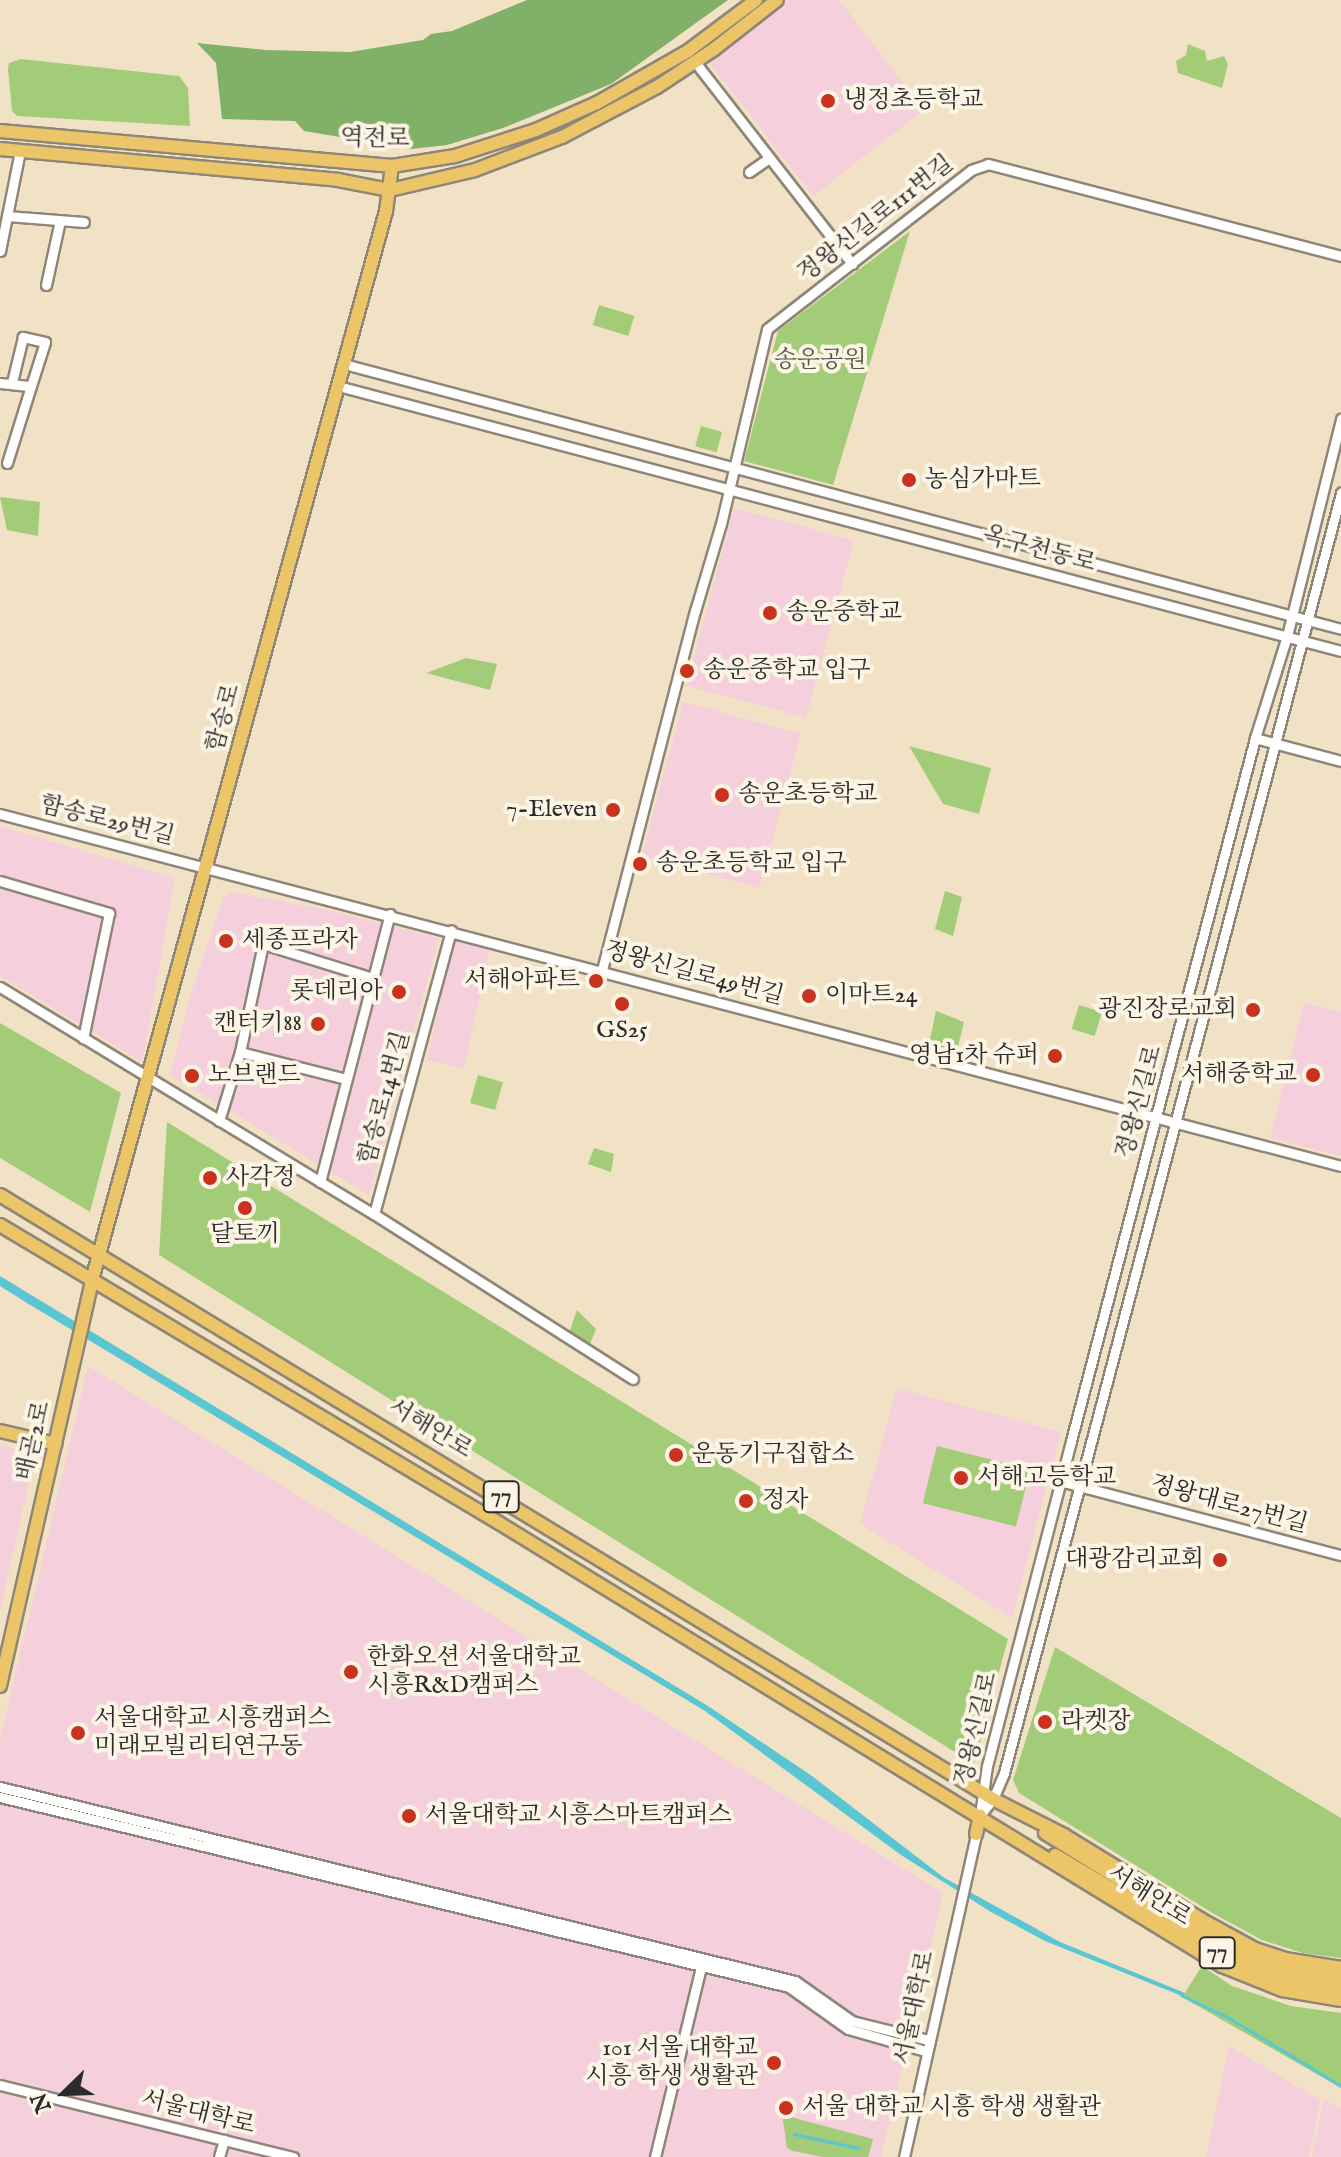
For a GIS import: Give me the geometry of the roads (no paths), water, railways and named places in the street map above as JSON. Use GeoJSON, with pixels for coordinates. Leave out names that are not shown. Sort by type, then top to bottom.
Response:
{"type":"FeatureCollection","features":[{"type":"Feature","properties":{"kind":"main road","name":"역전로"},"geometry":{"type":"LineString","coordinates":[[0,131],[392,166],[455,156],[536,130],[585,108],[688,51],[756,0]]}},
{"type":"Feature","properties":{"kind":"main road","name":"역전로"},"geometry":{"type":"LineString","coordinates":[[0,149],[338,180],[390,190],[475,170],[562,137],[657,87],[777,0]]}},
{"type":"Feature","properties":{"kind":"main road","name":"함송로"},"geometry":{"type":"LineString","coordinates":[[92,1280],[344,364],[390,190],[392,166]]}},
{"type":"Feature","properties":{"kind":"main road","name":"서해안로"},"geometry":{"type":"LineString","coordinates":[[0,1195],[981,1789],[1110,1880]]}},
{"type":"Feature","properties":{"kind":"main road","name":"서해안로"},"geometry":{"type":"LineString","coordinates":[[0,1225],[984,1818],[1222,1966],[1282,1990],[1341,2000]]}},
{"type":"Feature","properties":{"kind":"main road","name":"배곧2로"},"geometry":{"type":"LineString","coordinates":[[0,1686],[92,1280]]}},
{"type":"Feature","properties":{"kind":"main road"},"geometry":{"type":"LineString","coordinates":[[0,1431],[56,1444]]}},
{"type":"Feature","properties":{"kind":"main road","name":"서해안로"},"geometry":{"type":"LineString","coordinates":[[997,1800],[1255,1949],[1285,1959],[1341,1968]]}},
{"type":"Feature","properties":{"kind":"main road","name":"서해안로"},"geometry":{"type":"LineString","coordinates":[[984,1818],[1110,1880]]}},
{"type":"Feature","properties":{"kind":"main road"},"geometry":{"type":"LineString","coordinates":[[976,1834],[984,1818]]}},
{"type":"Feature","properties":{"kind":"main road","name":"77"},"geometry":{"type":"LineString","coordinates":[[1110,1880],[1240,1954],[1298,1973],[1341,1978]]}},
{"type":"Feature","properties":{"kind":"main road","name":"77"},"geometry":{"type":"LineString","coordinates":[[1110,1880],[1236,1963],[1297,1983],[1341,1989]]}},
{"type":"Feature","properties":{"kind":"street"},"geometry":{"type":"LineString","coordinates":[[695,62],[852,264]]}},
{"type":"Feature","properties":{"kind":"street"},"geometry":{"type":"LineString","coordinates":[[0,251],[20,151]]}},
{"type":"Feature","properties":{"kind":"street"},"geometry":{"type":"LineString","coordinates":[[749,172],[769,158]]}},
{"type":"Feature","properties":{"kind":"street","name":"정왕신길로111번길"},"geometry":{"type":"LineString","coordinates":[[732,468],[767,329],[971,170],[988,164],[1341,256]]}},
{"type":"Feature","properties":{"kind":"street"},"geometry":{"type":"LineString","coordinates":[[7,216],[84,222]]}},
{"type":"Feature","properties":{"kind":"street"},"geometry":{"type":"LineString","coordinates":[[46,285],[60,220]]}},
{"type":"Feature","properties":{"kind":"street"},"geometry":{"type":"LineString","coordinates":[[7,463],[45,342],[23,337],[12,382]]}},
{"type":"Feature","properties":{"kind":"street","name":"옥구천동로"},"geometry":{"type":"LineString","coordinates":[[344,364],[1341,629]]}},
{"type":"Feature","properties":{"kind":"street"},"geometry":{"type":"LineString","coordinates":[[0,383],[31,386]]}},
{"type":"Feature","properties":{"kind":"street","name":"옥구천동로"},"geometry":{"type":"LineString","coordinates":[[338,386],[1341,651]]}},
{"type":"Feature","properties":{"kind":"street","name":"정왕신길로"},"geometry":{"type":"LineString","coordinates":[[984,1818],[981,1789],[1255,738],[1287,636],[1341,419]]}},
{"type":"Feature","properties":{"kind":"street"},"geometry":{"type":"LineString","coordinates":[[602,970],[732,468]]}},
{"type":"Feature","properties":{"kind":"street","name":"정왕신길로"},"geometry":{"type":"LineString","coordinates":[[984,1818],[997,1800],[1341,493]]}},
{"type":"Feature","properties":{"kind":"street"},"geometry":{"type":"LineString","coordinates":[[1255,738],[1341,761]]}},
{"type":"Feature","properties":{"kind":"street","name":"함송로29번길"},"geometry":{"type":"LineString","coordinates":[[0,814],[204,865]]}},
{"type":"Feature","properties":{"kind":"street","name":"정왕신길로49번길"},"geometry":{"type":"LineString","coordinates":[[204,865],[1341,1166]]}},
{"type":"Feature","properties":{"kind":"street"},"geometry":{"type":"LineString","coordinates":[[0,881],[109,913],[83,1038]]}},
{"type":"Feature","properties":{"kind":"street","name":"함송로14번길"},"geometry":{"type":"LineString","coordinates":[[320,1182],[390,914]]}},
{"type":"Feature","properties":{"kind":"street","name":"함송로14번길"},"geometry":{"type":"LineString","coordinates":[[0,987],[374,1214],[451,930]]}},
{"type":"Feature","properties":{"kind":"street"},"geometry":{"type":"LineString","coordinates":[[219,1121],[240,1052],[263,944],[373,978]]}},
{"type":"Feature","properties":{"kind":"street"},"geometry":{"type":"LineString","coordinates":[[240,1052],[346,1079]]}},
{"type":"Feature","properties":{"kind":"street"},"geometry":{"type":"LineString","coordinates":[[374,1214],[633,1379]]}},
{"type":"Feature","properties":{"kind":"street","name":"정왕대로27번길"},"geometry":{"type":"LineString","coordinates":[[1060,1481],[1341,1555]]}},
{"type":"Feature","properties":{"kind":"street"},"geometry":{"type":"LineString","coordinates":[[0,1787],[702,1962]]}},
{"type":"Feature","properties":{"kind":"street"},"geometry":{"type":"LineString","coordinates":[[0,1797],[702,1962],[795,1981],[852,2021],[927,2046]]}},
{"type":"Feature","properties":{"kind":"street","name":"서울대학로"},"geometry":{"type":"LineString","coordinates":[[904,2157],[976,1834]]}},
{"type":"Feature","properties":{"kind":"street"},"geometry":{"type":"LineString","coordinates":[[655,2157],[702,1962]]}},
{"type":"Feature","properties":{"kind":"street","name":"서울대학로"},"geometry":{"type":"LineString","coordinates":[[0,2085],[293,2157]]}},
{"type":"Feature","properties":{"kind":"street"},"geometry":{"type":"LineString","coordinates":[[219,2157],[224,2140]]}},
{"type":"Feature","properties":{"kind":"water"},"geometry":{"type":"Polygon","coordinates":[[[0,1276],[708,1706],[812,1776],[943,1877],[1060,1942],[1185,1993],[1182,1996],[1045,1941],[991,1912],[901,1855],[705,1711],[27,1303],[0,1286],[0,1276]]]}},
{"type":"Feature","properties":{"kind":"waterway"},"geometry":{"type":"LineString","coordinates":[[1181,1995],[1229,2018],[1341,2086]]}},
{"type":"Feature","properties":{"kind":"waterway"},"geometry":{"type":"LineString","coordinates":[[794,2134],[858,2148]]}},
{"type":"Feature","properties":{"kind":"place","name":"냉정초등학교"},"geometry":{"type":"Point","coordinates":[828,101]}},
{"type":"Feature","properties":{"kind":"place","name":"농심가마트"},"geometry":{"type":"Point","coordinates":[909,480]}},
{"type":"Feature","properties":{"kind":"place","name":"송운중학교"},"geometry":{"type":"Point","coordinates":[770,613]}},
{"type":"Feature","properties":{"kind":"place","name":"송운중학교 입구"},"geometry":{"type":"Point","coordinates":[687,671]}},
{"type":"Feature","properties":{"kind":"place","name":"송운초등학교"},"geometry":{"type":"Point","coordinates":[722,795]}},
{"type":"Feature","properties":{"kind":"place","name":"7-Eleven"},"geometry":{"type":"Point","coordinates":[613,810]}},
{"type":"Feature","properties":{"kind":"place","name":"송운초등학교 입구"},"geometry":{"type":"Point","coordinates":[640,864]}},
{"type":"Feature","properties":{"kind":"place","name":"세종프라자"},"geometry":{"type":"Point","coordinates":[226,941]}},
{"type":"Feature","properties":{"kind":"place","name":"서해아파트"},"geometry":{"type":"Point","coordinates":[596,981]}},
{"type":"Feature","properties":{"kind":"place","name":"롯데리아"},"geometry":{"type":"Point","coordinates":[399,992]}},
{"type":"Feature","properties":{"kind":"place","name":"이마트24"},"geometry":{"type":"Point","coordinates":[809,996]}},
{"type":"Feature","properties":{"kind":"place","name":"GS25"},"geometry":{"type":"Point","coordinates":[622,1004]}},
{"type":"Feature","properties":{"kind":"place","name":"광진장로교회"},"geometry":{"type":"Point","coordinates":[1253,1010]}},
{"type":"Feature","properties":{"kind":"place","name":"캔터키88"},"geometry":{"type":"Point","coordinates":[318,1024]}},
{"type":"Feature","properties":{"kind":"place","name":"영남1차 슈퍼"},"geometry":{"type":"Point","coordinates":[1055,1056]}},
{"type":"Feature","properties":{"kind":"place","name":"서해중학교"},"geometry":{"type":"Point","coordinates":[1313,1075]}},
{"type":"Feature","properties":{"kind":"place","name":"노브랜드"},"geometry":{"type":"Point","coordinates":[192,1076]}},
{"type":"Feature","properties":{"kind":"place","name":"사각정"},"geometry":{"type":"Point","coordinates":[210,1178]}},
{"type":"Feature","properties":{"kind":"place","name":"달토끼"},"geometry":{"type":"Point","coordinates":[245,1208]}},
{"type":"Feature","properties":{"kind":"place","name":"운동기구집합소"},"geometry":{"type":"Point","coordinates":[676,1455]}},
{"type":"Feature","properties":{"kind":"place","name":"서해고등학교"},"geometry":{"type":"Point","coordinates":[961,1478]}},
{"type":"Feature","properties":{"kind":"place","name":"정자"},"geometry":{"type":"Point","coordinates":[746,1501]}},
{"type":"Feature","properties":{"kind":"place","name":"대광감리교회"},"geometry":{"type":"Point","coordinates":[1220,1560]}},
{"type":"Feature","properties":{"kind":"place","name":"한화오션 서울대학교 시흥R&D캠퍼스"},"geometry":{"type":"Point","coordinates":[351,1672]}},
{"type":"Feature","properties":{"kind":"place","name":"라켓장"},"geometry":{"type":"Point","coordinates":[1045,1722]}},
{"type":"Feature","properties":{"kind":"place","name":"서울대학교 시흥캠퍼스 미래모빌리티연구동"},"geometry":{"type":"Point","coordinates":[78,1733]}},
{"type":"Feature","properties":{"kind":"place","name":"서울대학교 시흥스마트캠퍼스"},"geometry":{"type":"Point","coordinates":[409,1816]}},
{"type":"Feature","properties":{"kind":"place","name":"101 서울 대학교 시흥 학생 생활관"},"geometry":{"type":"Point","coordinates":[774,2063]}},
{"type":"Feature","properties":{"kind":"place","name":"서울 대학교 시흥 학생 생활관"},"geometry":{"type":"Point","coordinates":[786,2108]}},
{"type":"Feature","properties":{"kind":"park label","name":"송운공원"},"geometry":{"type":"Point","coordinates":[820,361]}}]}
